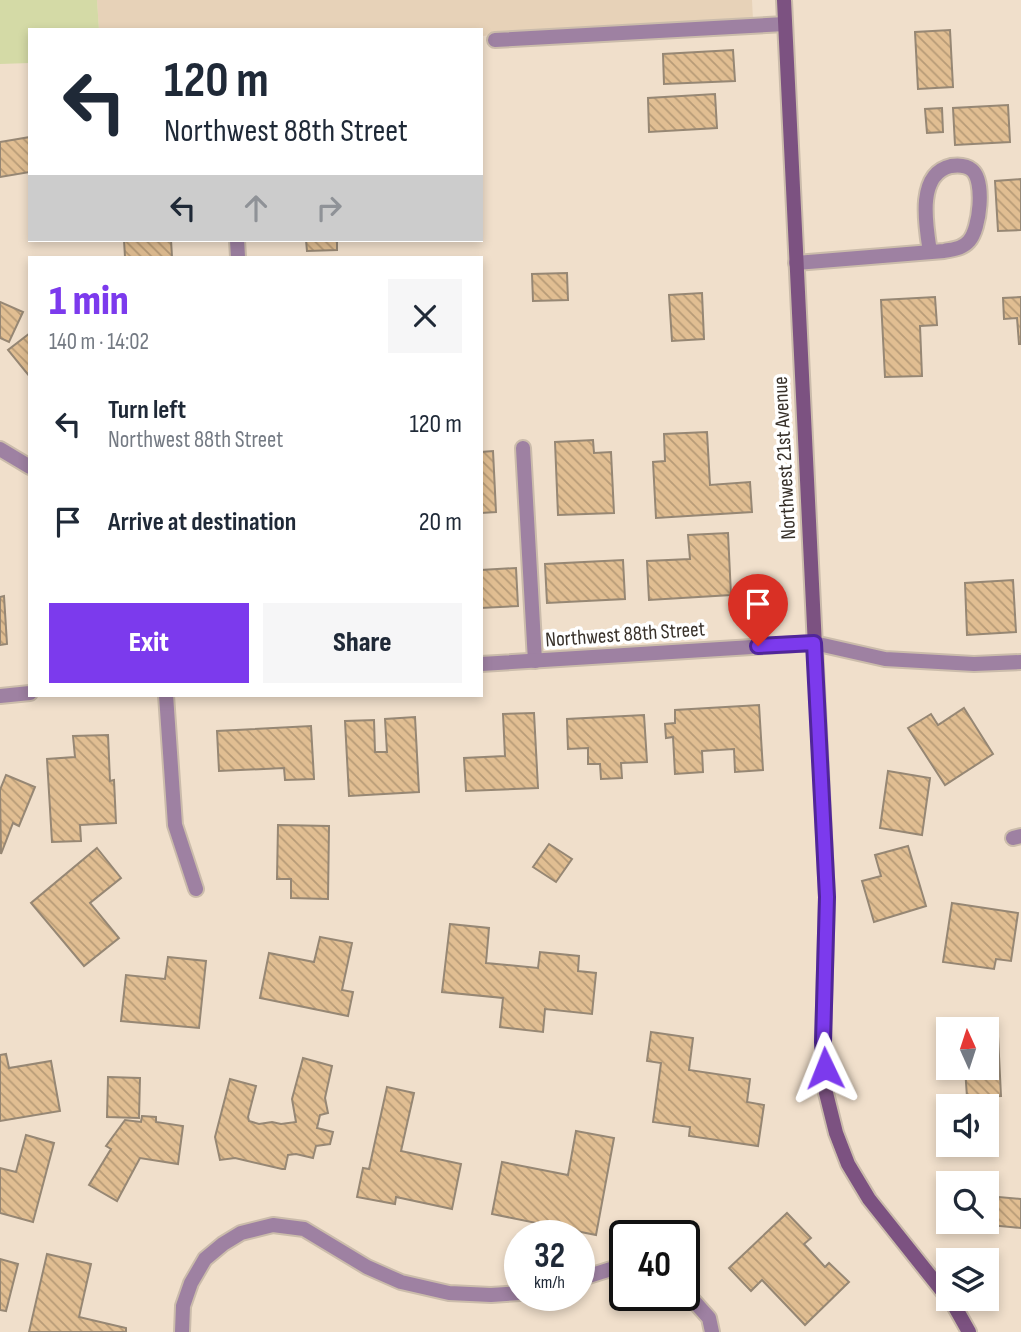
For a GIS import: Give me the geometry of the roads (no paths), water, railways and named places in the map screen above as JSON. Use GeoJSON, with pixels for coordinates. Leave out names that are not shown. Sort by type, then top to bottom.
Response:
{"type":"FeatureCollection","features":[{"type":"Feature","properties":{"kind":"street","name":"Northwest 21st Avenue"},"geometry":{"type":"LineString","coordinates":[[784,0],[827,897],[823,1042],[826,1093],[836,1133],[848,1164],[869,1199],[955,1307],[969,1332]]}},
{"type":"Feature","properties":{"kind":"street"},"geometry":{"type":"LineString","coordinates":[[495,40],[785,24]]}},
{"type":"Feature","properties":{"kind":"street"},"geometry":{"type":"LineString","coordinates":[[796,263],[930,252],[960,248],[975,232],[979,205],[977,176],[963,165],[939,170],[932,178],[925,208],[930,252]]}},
{"type":"Feature","properties":{"kind":"street"},"geometry":{"type":"LineString","coordinates":[[523,448],[535,661]]}},
{"type":"Feature","properties":{"kind":"street"},"geometry":{"type":"LineString","coordinates":[[0,449],[28,466]]}},
{"type":"Feature","properties":{"kind":"street","name":"Northwest 88th Street"},"geometry":{"type":"LineString","coordinates":[[483,664],[814,643],[885,659],[974,664],[1021,662]]}},
{"type":"Feature","properties":{"kind":"street"},"geometry":{"type":"LineString","coordinates":[[0,696],[28,693]]}},
{"type":"Feature","properties":{"kind":"street"},"geometry":{"type":"LineString","coordinates":[[166,697],[174,825],[196,889]]}},
{"type":"Feature","properties":{"kind":"street"},"geometry":{"type":"LineString","coordinates":[[182,1332],[183,1306],[191,1283],[205,1259],[241,1233],[273,1225],[304,1229],[367,1266],[401,1282],[449,1293],[504,1294]]}},
{"type":"Feature","properties":{"kind":"street"},"geometry":{"type":"LineString","coordinates":[[700,1308],[709,1318],[712,1332]]}}]}
